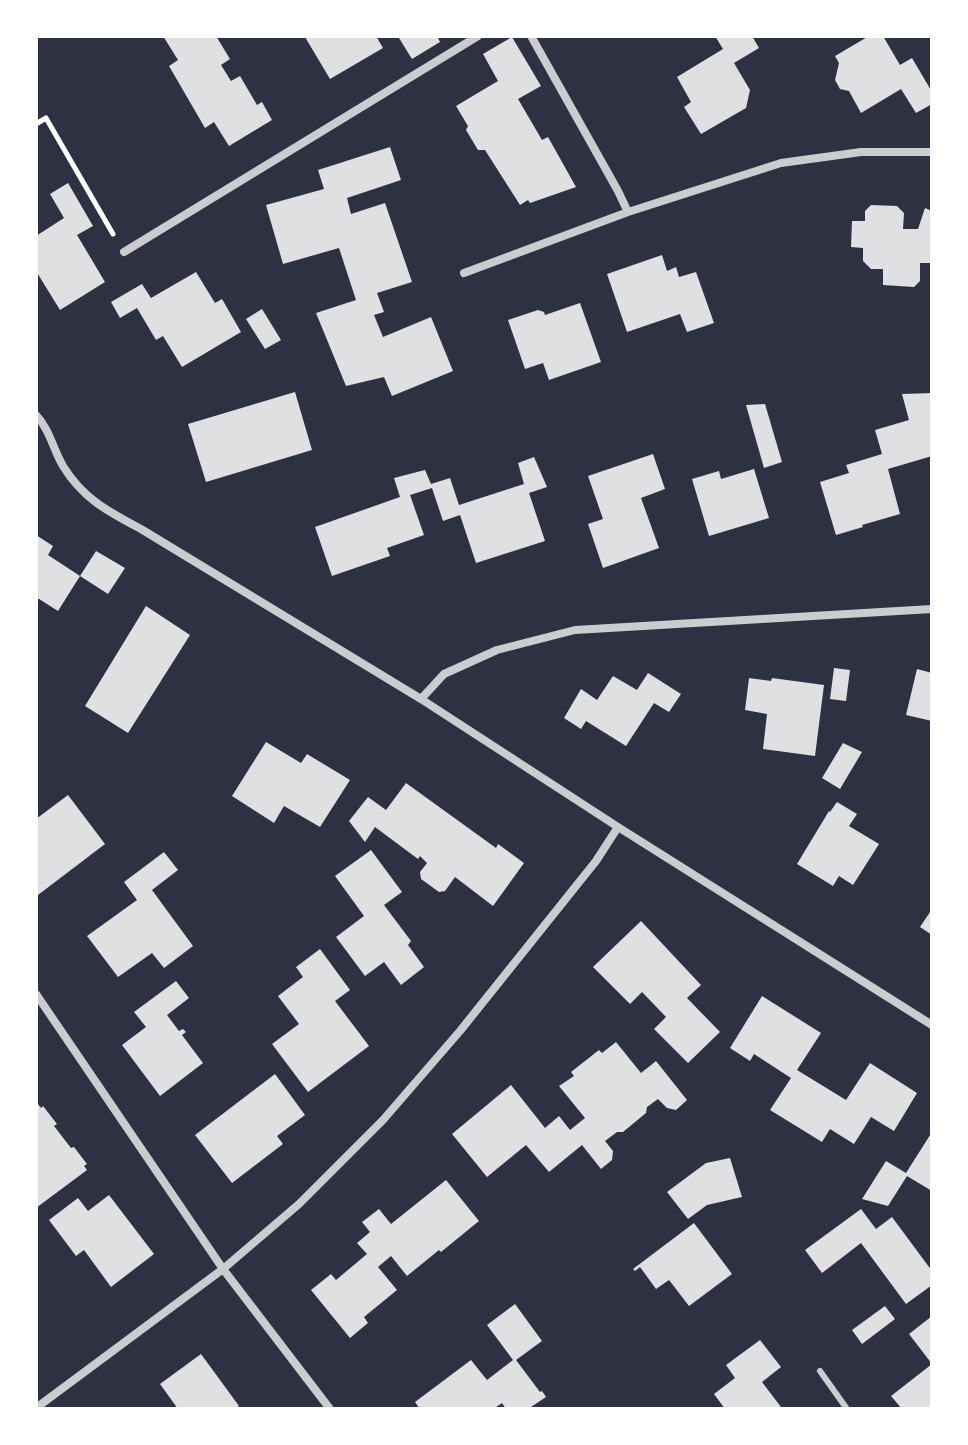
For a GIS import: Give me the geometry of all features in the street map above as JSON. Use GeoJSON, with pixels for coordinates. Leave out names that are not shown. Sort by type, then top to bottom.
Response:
{"type":"FeatureCollection","features":[{"type":"Feature","properties":{"kind":"street"},"geometry":{"type":"LineString","coordinates":[[124,252],[478,36]]}},
{"type":"Feature","properties":{"kind":"street"},"geometry":{"type":"LineString","coordinates":[[531,36],[628,212]]}},
{"type":"Feature","properties":{"kind":"street"},"geometry":{"type":"LineString","coordinates":[[464,273],[628,212],[781,163],[861,152],[932,152]]}},
{"type":"Feature","properties":{"kind":"street"},"geometry":{"type":"LineString","coordinates":[[36,415],[52,439],[61,463],[77,486],[100,507],[421,699],[932,1025]]}},
{"type":"Feature","properties":{"kind":"street"},"geometry":{"type":"LineString","coordinates":[[421,699],[444,674],[497,650],[575,630],[932,609]]}},
{"type":"Feature","properties":{"kind":"street"},"geometry":{"type":"LineString","coordinates":[[36,1408],[223,1269],[299,1204],[383,1120],[460,1031],[596,861],[618,827]]}},
{"type":"Feature","properties":{"kind":"street"},"geometry":{"type":"LineString","coordinates":[[36,994],[223,1269],[330,1409]]}},
{"type":"Feature","properties":{"kind":"lane"},"geometry":{"type":"LineString","coordinates":[[820,1371],[847,1409]]}},
{"type":"Feature","properties":{"kind":"path"},"geometry":{"type":"LineString","coordinates":[[36,124],[46,118],[124,252]]}},
{"type":"Feature","properties":{"kind":"building"},"geometry":{"type":"Polygon","coordinates":[[[163,36],[216,36],[230,59],[221,65],[231,81],[240,76],[257,105],[262,102],[272,120],[229,146],[214,122],[205,128],[169,66],[178,60],[163,36]]]}},
{"type":"Feature","properties":{"kind":"building"},"geometry":{"type":"Polygon","coordinates":[[[306,36],[376,36],[383,48],[330,79],[306,36]]]}},
{"type":"Feature","properties":{"kind":"building"},"geometry":{"type":"Polygon","coordinates":[[[437,36],[440,42],[412,59],[399,38],[437,36]]]}},
{"type":"Feature","properties":{"kind":"building"},"geometry":{"type":"Polygon","coordinates":[[[715,36],[752,36],[759,48],[734,63],[750,90],[746,108],[701,134],[684,107],[691,102],[677,77],[723,49],[715,36]]]}},
{"type":"Feature","properties":{"kind":"building"},"geometry":{"type":"Polygon","coordinates":[[[869,36],[883,36],[900,65],[912,58],[932,92],[932,104],[916,113],[901,89],[861,113],[849,91],[840,89],[835,80],[839,63],[835,56],[869,36]]]}},
{"type":"Feature","properties":{"kind":"building"},"geometry":{"type":"Polygon","coordinates":[[[512,37],[541,86],[518,99],[542,140],[548,137],[576,187],[520,205],[485,150],[478,150],[456,106],[498,81],[483,54],[512,37]]]}},
{"type":"Feature","properties":{"kind":"building"},"geometry":{"type":"Polygon","coordinates":[[[390,147],[401,180],[347,198],[351,214],[385,203],[412,282],[377,293],[384,312],[374,315],[383,337],[431,317],[453,371],[392,396],[384,377],[346,386],[316,313],[356,300],[339,248],[283,264],[266,205],[324,189],[318,170],[390,147]]]}},
{"type":"Feature","properties":{"kind":"building"},"geometry":{"type":"Polygon","coordinates":[[[68,183],[93,226],[77,235],[105,282],[60,310],[36,271],[36,236],[64,218],[50,194],[68,183]]]}},
{"type":"Feature","properties":{"kind":"building"},"geometry":{"type":"Polygon","coordinates":[[[871,205],[897,206],[904,213],[903,229],[918,229],[925,208],[932,211],[932,263],[920,263],[920,281],[914,287],[883,285],[883,269],[871,269],[863,261],[863,248],[851,247],[852,221],[865,221],[865,211],[871,205]]]}},
{"type":"Feature","properties":{"kind":"building"},"geometry":{"type":"Polygon","coordinates":[[[662,255],[667,271],[676,267],[679,277],[696,272],[714,323],[687,332],[680,314],[627,332],[607,274],[662,255]]]}},
{"type":"Feature","properties":{"kind":"building"},"geometry":{"type":"Polygon","coordinates":[[[196,272],[215,303],[222,299],[241,332],[182,367],[163,336],[156,340],[137,308],[120,318],[111,302],[142,284],[151,298],[196,272]]]}},
{"type":"Feature","properties":{"kind":"building"},"geometry":{"type":"Polygon","coordinates":[[[580,303],[601,362],[549,380],[543,363],[525,369],[508,320],[538,310],[545,315],[580,303]]]}},
{"type":"Feature","properties":{"kind":"building"},"geometry":{"type":"Polygon","coordinates":[[[262,309],[281,340],[265,349],[246,319],[262,309]]]}},
{"type":"Feature","properties":{"kind":"building"},"geometry":{"type":"Polygon","coordinates":[[[295,392],[312,450],[206,482],[188,424],[295,392]]]}},
{"type":"Feature","properties":{"kind":"building"},"geometry":{"type":"Polygon","coordinates":[[[932,393],[932,456],[888,469],[900,514],[836,535],[820,482],[849,473],[846,465],[882,454],[875,430],[909,420],[902,394],[932,393]]]}},
{"type":"Feature","properties":{"kind":"building"},"geometry":{"type":"Polygon","coordinates":[[[765,404],[782,462],[764,468],[746,405],[765,404]]]}},
{"type":"Feature","properties":{"kind":"building"},"geometry":{"type":"Polygon","coordinates":[[[653,454],[665,489],[641,498],[659,548],[603,568],[588,524],[603,519],[588,476],[653,454]]]}},
{"type":"Feature","properties":{"kind":"building"},"geometry":{"type":"Polygon","coordinates":[[[534,457],[547,487],[529,493],[545,541],[476,563],[460,515],[443,521],[432,488],[410,495],[424,535],[387,548],[390,556],[332,576],[315,527],[400,497],[394,478],[425,470],[431,484],[450,478],[459,505],[524,484],[518,463],[534,457]]]}},
{"type":"Feature","properties":{"kind":"building"},"geometry":{"type":"Polygon","coordinates":[[[754,469],[769,518],[709,536],[692,479],[719,471],[721,479],[754,469]]]}},
{"type":"Feature","properties":{"kind":"building"},"geometry":{"type":"Polygon","coordinates":[[[36,535],[53,546],[48,555],[80,576],[58,611],[36,597],[36,535]]]}},
{"type":"Feature","properties":{"kind":"building"},"geometry":{"type":"Polygon","coordinates":[[[96,551],[125,568],[108,594],[80,576],[96,551]]]}},
{"type":"Feature","properties":{"kind":"building"},"geometry":{"type":"Polygon","coordinates":[[[146,606],[190,635],[128,733],[85,706],[146,606]]]}},
{"type":"Feature","properties":{"kind":"building"},"geometry":{"type":"Polygon","coordinates":[[[834,668],[850,670],[846,701],[830,699],[834,668]]]}},
{"type":"Feature","properties":{"kind":"building"},"geometry":{"type":"Polygon","coordinates":[[[917,669],[932,673],[932,721],[906,715],[917,669]]]}},
{"type":"Feature","properties":{"kind":"building"},"geometry":{"type":"Polygon","coordinates":[[[648,673],[681,694],[669,712],[654,703],[626,746],[586,721],[581,729],[564,718],[581,689],[597,700],[613,676],[637,690],[648,673]]]}},
{"type":"Feature","properties":{"kind":"building"},"geometry":{"type":"Polygon","coordinates":[[[749,678],[824,685],[815,756],[763,749],[767,714],[745,710],[749,678]]]}},
{"type":"Feature","properties":{"kind":"building"},"geometry":{"type":"Polygon","coordinates":[[[266,742],[301,763],[307,754],[350,780],[320,827],[284,806],[274,823],[232,796],[266,742]]]}},
{"type":"Feature","properties":{"kind":"building"},"geometry":{"type":"Polygon","coordinates":[[[843,743],[862,752],[840,789],[822,778],[843,743]]]}},
{"type":"Feature","properties":{"kind":"building"},"geometry":{"type":"Polygon","coordinates":[[[406,783],[496,848],[498,844],[524,863],[493,906],[455,877],[445,891],[439,892],[421,879],[420,872],[427,863],[420,856],[418,859],[375,827],[365,842],[349,821],[368,797],[386,810],[406,783]]]}},
{"type":"Feature","properties":{"kind":"building"},"geometry":{"type":"Polygon","coordinates":[[[68,795],[105,844],[38,895],[36,819],[68,795]]]}},
{"type":"Feature","properties":{"kind":"building"},"geometry":{"type":"Polygon","coordinates":[[[837,802],[857,814],[849,826],[879,844],[853,885],[839,876],[833,886],[797,864],[837,802]]]}},
{"type":"Feature","properties":{"kind":"building"},"geometry":{"type":"Polygon","coordinates":[[[371,850],[402,892],[384,905],[411,941],[408,945],[424,967],[401,985],[384,962],[365,976],[336,937],[364,916],[335,876],[371,850]]]}},
{"type":"Feature","properties":{"kind":"building"},"geometry":{"type":"Polygon","coordinates":[[[164,852],[178,870],[152,890],[193,946],[164,968],[152,953],[118,977],[87,936],[137,900],[124,882],[164,852]]]}},
{"type":"Feature","properties":{"kind":"building"},"geometry":{"type":"Polygon","coordinates":[[[932,909],[932,935],[920,927],[932,909]]]}},
{"type":"Feature","properties":{"kind":"building"},"geometry":{"type":"Polygon","coordinates":[[[641,921],[701,985],[687,998],[720,1032],[688,1063],[654,1029],[666,1017],[642,992],[630,1004],[593,967],[641,921]]]}},
{"type":"Feature","properties":{"kind":"building"},"geometry":{"type":"Polygon","coordinates":[[[320,949],[350,990],[335,1001],[369,1046],[308,1092],[272,1044],[299,1024],[278,996],[303,977],[296,967],[320,949]]]}},
{"type":"Feature","properties":{"kind":"building"},"geometry":{"type":"Polygon","coordinates":[[[176,981],[189,998],[167,1015],[179,1031],[183,1029],[186,1032],[182,1035],[203,1063],[160,1096],[122,1045],[146,1027],[134,1012],[176,981]]]}},
{"type":"Feature","properties":{"kind":"building"},"geometry":{"type":"Polygon","coordinates":[[[762,996],[821,1033],[797,1070],[846,1100],[870,1063],[917,1093],[894,1131],[871,1117],[854,1144],[830,1129],[822,1142],[770,1110],[791,1078],[754,1054],[750,1061],[730,1048],[762,996]]]}},
{"type":"Feature","properties":{"kind":"building"},"geometry":{"type":"Polygon","coordinates":[[[616,1042],[641,1073],[656,1061],[687,1100],[676,1110],[667,1108],[658,1099],[647,1107],[646,1113],[623,1132],[617,1132],[605,1141],[613,1151],[612,1160],[601,1169],[582,1145],[549,1172],[526,1145],[487,1177],[452,1134],[511,1085],[545,1128],[559,1116],[570,1130],[585,1118],[559,1086],[574,1076],[571,1072],[599,1050],[602,1053],[616,1042]]]}},
{"type":"Feature","properties":{"kind":"building"},"geometry":{"type":"Polygon","coordinates":[[[275,1074],[305,1115],[277,1136],[283,1144],[232,1183],[195,1135],[275,1074]]]}},
{"type":"Feature","properties":{"kind":"building"},"geometry":{"type":"Polygon","coordinates":[[[38,1104],[41,1108],[43,1106],[57,1124],[54,1126],[87,1164],[84,1166],[87,1170],[36,1208],[36,1106],[38,1104]]]}},
{"type":"Feature","properties":{"kind":"building"},"geometry":{"type":"Polygon","coordinates":[[[932,1132],[932,1191],[907,1176],[888,1206],[862,1199],[886,1161],[906,1173],[932,1132]]]}},
{"type":"Feature","properties":{"kind":"building"},"geometry":{"type":"Polygon","coordinates":[[[730,1158],[742,1197],[707,1205],[688,1219],[667,1192],[706,1163],[730,1158]]]}},
{"type":"Feature","properties":{"kind":"building"},"geometry":{"type":"Polygon","coordinates":[[[446,1180],[479,1221],[407,1276],[391,1256],[378,1267],[397,1290],[364,1317],[368,1323],[350,1338],[311,1290],[331,1274],[336,1280],[367,1254],[357,1243],[370,1232],[362,1222],[379,1209],[391,1224],[446,1180]]]}},
{"type":"Feature","properties":{"kind":"building"},"geometry":{"type":"Polygon","coordinates":[[[109,1195],[154,1254],[111,1287],[84,1250],[76,1256],[49,1220],[78,1198],[88,1211],[109,1195]]]}},
{"type":"Feature","properties":{"kind":"building"},"geometry":{"type":"Polygon","coordinates":[[[861,1209],[876,1229],[892,1217],[932,1271],[932,1285],[906,1304],[861,1243],[822,1273],[805,1250],[861,1209]]]}},
{"type":"Feature","properties":{"kind":"building"},"geometry":{"type":"Polygon","coordinates":[[[694,1223],[732,1274],[689,1306],[669,1280],[656,1289],[640,1267],[635,1271],[633,1269],[694,1223]]]}},
{"type":"Feature","properties":{"kind":"building"},"geometry":{"type":"Polygon","coordinates":[[[515,1304],[542,1341],[516,1360],[546,1397],[528,1409],[506,1409],[502,1403],[493,1409],[420,1409],[415,1402],[471,1360],[487,1380],[513,1360],[487,1325],[515,1304]]]}},
{"type":"Feature","properties":{"kind":"building"},"geometry":{"type":"Polygon","coordinates":[[[885,1306],[895,1319],[862,1344],[852,1330],[885,1306]]]}},
{"type":"Feature","properties":{"kind":"building"},"geometry":{"type":"Polygon","coordinates":[[[932,1316],[932,1364],[909,1334],[932,1316]]]}},
{"type":"Feature","properties":{"kind":"building"},"geometry":{"type":"Polygon","coordinates":[[[760,1340],[781,1367],[762,1382],[780,1409],[725,1409],[714,1394],[735,1378],[726,1365],[760,1340]]]}},
{"type":"Feature","properties":{"kind":"building"},"geometry":{"type":"Polygon","coordinates":[[[201,1354],[239,1406],[235,1409],[178,1409],[160,1384],[201,1354]]]}},
{"type":"Feature","properties":{"kind":"building"},"geometry":{"type":"Polygon","coordinates":[[[932,1364],[932,1409],[902,1409],[891,1396],[932,1364]]]}}]}
